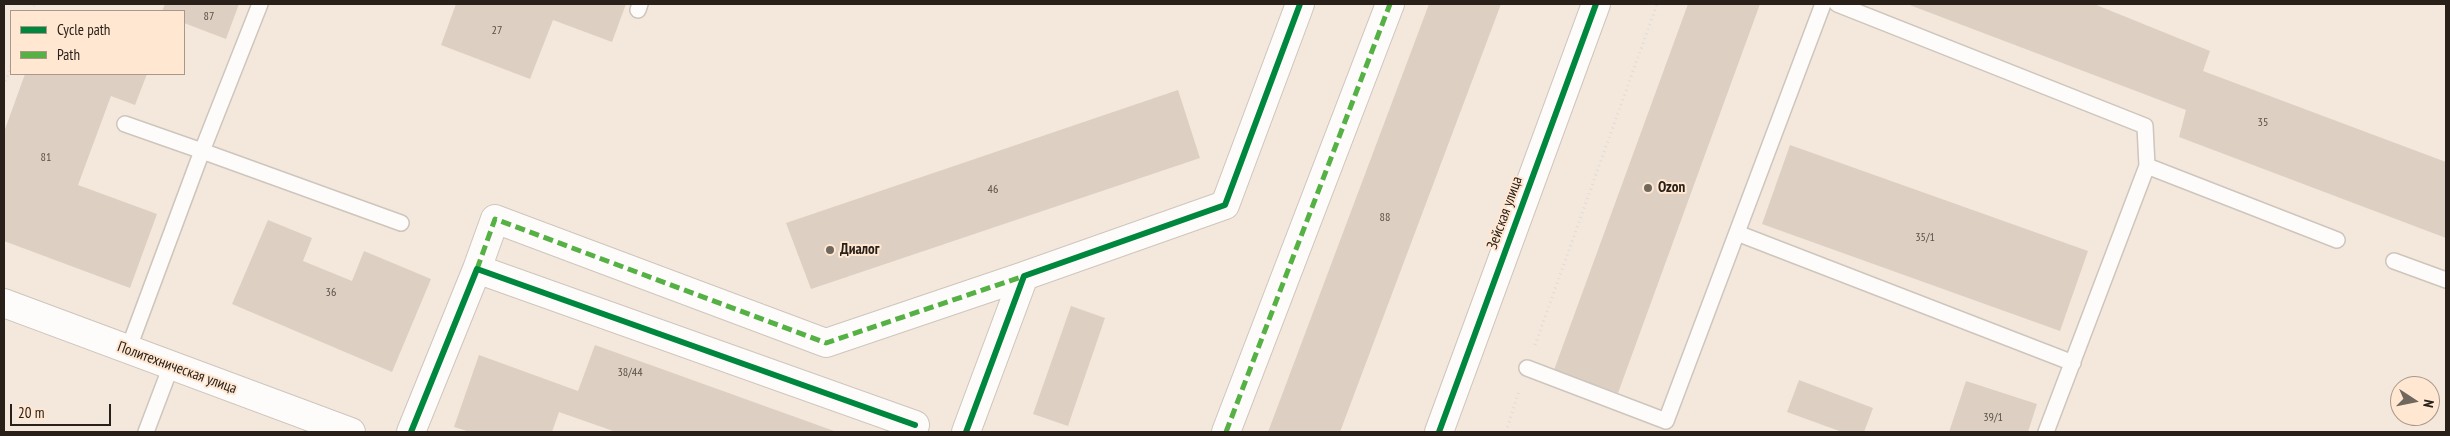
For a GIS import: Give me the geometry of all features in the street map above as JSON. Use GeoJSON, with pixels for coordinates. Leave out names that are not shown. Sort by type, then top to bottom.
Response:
{"type":"FeatureCollection","features":[{"type":"Feature","properties":{"kind":"street"},"geometry":{"type":"LineString","coordinates":[[411,432],[496,219],[826,343],[1024,276],[1225,204],[1300,4]]}},
{"type":"Feature","properties":{"kind":"street"},"geometry":{"type":"LineString","coordinates":[[1226,432],[1390,4]]}},
{"type":"Feature","properties":{"kind":"street","name":"Зейская улица"},"geometry":{"type":"LineString","coordinates":[[1439,432],[1596,4]]}},
{"type":"Feature","properties":{"kind":"street"},"geometry":{"type":"LineString","coordinates":[[476,269],[915,425]]}},
{"type":"Feature","properties":{"kind":"street"},"geometry":{"type":"LineString","coordinates":[[966,432],[1024,276]]}},
{"type":"Feature","properties":{"kind":"street","name":"Политехническая улица"},"geometry":{"type":"LineString","coordinates":[[4,303],[351,432]]}},
{"type":"Feature","properties":{"kind":"lane"},"geometry":{"type":"LineString","coordinates":[[128,350],[202,151],[260,4]]}},
{"type":"Feature","properties":{"kind":"lane"},"geometry":{"type":"LineString","coordinates":[[1527,368],[1666,421],[1823,4]]}},
{"type":"Feature","properties":{"kind":"lane"},"geometry":{"type":"LineString","coordinates":[[1837,4],[2146,126],[2147,166],[2046,432]]}},
{"type":"Feature","properties":{"kind":"lane"},"geometry":{"type":"LineString","coordinates":[[125,124],[401,223]]}},
{"type":"Feature","properties":{"kind":"lane"},"geometry":{"type":"LineString","coordinates":[[2147,166],[2337,240]]}},
{"type":"Feature","properties":{"kind":"lane"},"geometry":{"type":"LineString","coordinates":[[1737,233],[2072,363]]}},
{"type":"Feature","properties":{"kind":"lane"},"geometry":{"type":"LineString","coordinates":[[2394,261],[2446,280]]}},
{"type":"Feature","properties":{"kind":"lane"},"geometry":{"type":"LineString","coordinates":[[146,432],[170,366]]}},
{"type":"Feature","properties":{"kind":"path"},"geometry":{"type":"LineString","coordinates":[[1506,432],[1657,4]]}},
{"type":"Feature","properties":{"kind":"path"},"geometry":{"type":"LineString","coordinates":[[4,86],[10,69]]}},
{"type":"Feature","properties":{"kind":"building"},"geometry":{"type":"Polygon","coordinates":[[[165,4],[239,4],[226,39],[185,23],[185,10],[162,10],[165,4]]]}},
{"type":"Feature","properties":{"kind":"building"},"geometry":{"type":"Polygon","coordinates":[[[456,4],[626,4],[612,42],[553,20],[530,79],[441,45],[456,4]]]}},
{"type":"Feature","properties":{"kind":"building"},"geometry":{"type":"Polygon","coordinates":[[[1429,4],[1501,4],[1340,432],[1268,432],[1429,4]]]}},
{"type":"Feature","properties":{"kind":"building"},"geometry":{"type":"Polygon","coordinates":[[[1688,4],[1760,4],[1618,393],[1554,370],[1688,4]]]}},
{"type":"Feature","properties":{"kind":"building"},"geometry":{"type":"Polygon","coordinates":[[[1907,4],[2094,4],[2210,51],[2203,71],[2446,162],[2446,238],[2179,137],[2186,110],[1907,4]]]}},
{"type":"Feature","properties":{"kind":"building"},"geometry":{"type":"Polygon","coordinates":[[[25,75],[147,75],[135,105],[111,96],[78,185],[157,214],[130,288],[4,241],[4,132],[25,75]]]}},
{"type":"Feature","properties":{"kind":"building"},"geometry":{"type":"Polygon","coordinates":[[[1178,90],[1200,158],[811,289],[786,223],[1178,90]]]}},
{"type":"Feature","properties":{"kind":"building"},"geometry":{"type":"Polygon","coordinates":[[[1790,145],[2088,251],[2060,331],[1762,224],[1790,145]]]}},
{"type":"Feature","properties":{"kind":"building"},"geometry":{"type":"Polygon","coordinates":[[[268,220],[312,238],[303,261],[352,281],[364,251],[431,279],[392,372],[232,304],[268,220]]]}},
{"type":"Feature","properties":{"kind":"building"},"geometry":{"type":"Polygon","coordinates":[[[1071,306],[1105,318],[1068,426],[1033,414],[1071,306]]]}},
{"type":"Feature","properties":{"kind":"building"},"geometry":{"type":"Polygon","coordinates":[[[595,345],[837,432],[616,432],[559,412],[552,432],[470,432],[454,427],[479,355],[578,391],[595,345]]]}},
{"type":"Feature","properties":{"kind":"building"},"geometry":{"type":"Polygon","coordinates":[[[1799,380],[1873,408],[1864,432],[1842,432],[1787,412],[1799,380]]]}},
{"type":"Feature","properties":{"kind":"building"},"geometry":{"type":"Polygon","coordinates":[[[1966,381],[2037,404],[2028,432],[1949,432],[1966,381]]]}},
{"type":"Feature","properties":{"kind":"marked path"},"geometry":{"type":"LineString","coordinates":[[1226,432],[1390,4]]}},
{"type":"Feature","properties":{"kind":"marked path"},"geometry":{"type":"LineString","coordinates":[[477,269],[495,219],[826,343],[1024,276]]}},
{"type":"Feature","properties":{"kind":"cycle path"},"geometry":{"type":"LineString","coordinates":[[966,432],[1024,276],[1225,205],[1300,4]]}},
{"type":"Feature","properties":{"kind":"cycle path"},"geometry":{"type":"LineString","coordinates":[[1439,432],[1596,4]]}},
{"type":"Feature","properties":{"kind":"cycle path"},"geometry":{"type":"LineString","coordinates":[[411,432],[477,269],[915,425]]}},
{"type":"Feature","properties":{"kind":"place","name":"Ozon"},"geometry":{"type":"Point","coordinates":[1648,188]}},
{"type":"Feature","properties":{"kind":"place","name":"Диалог"},"geometry":{"type":"Point","coordinates":[830,250]}}]}
